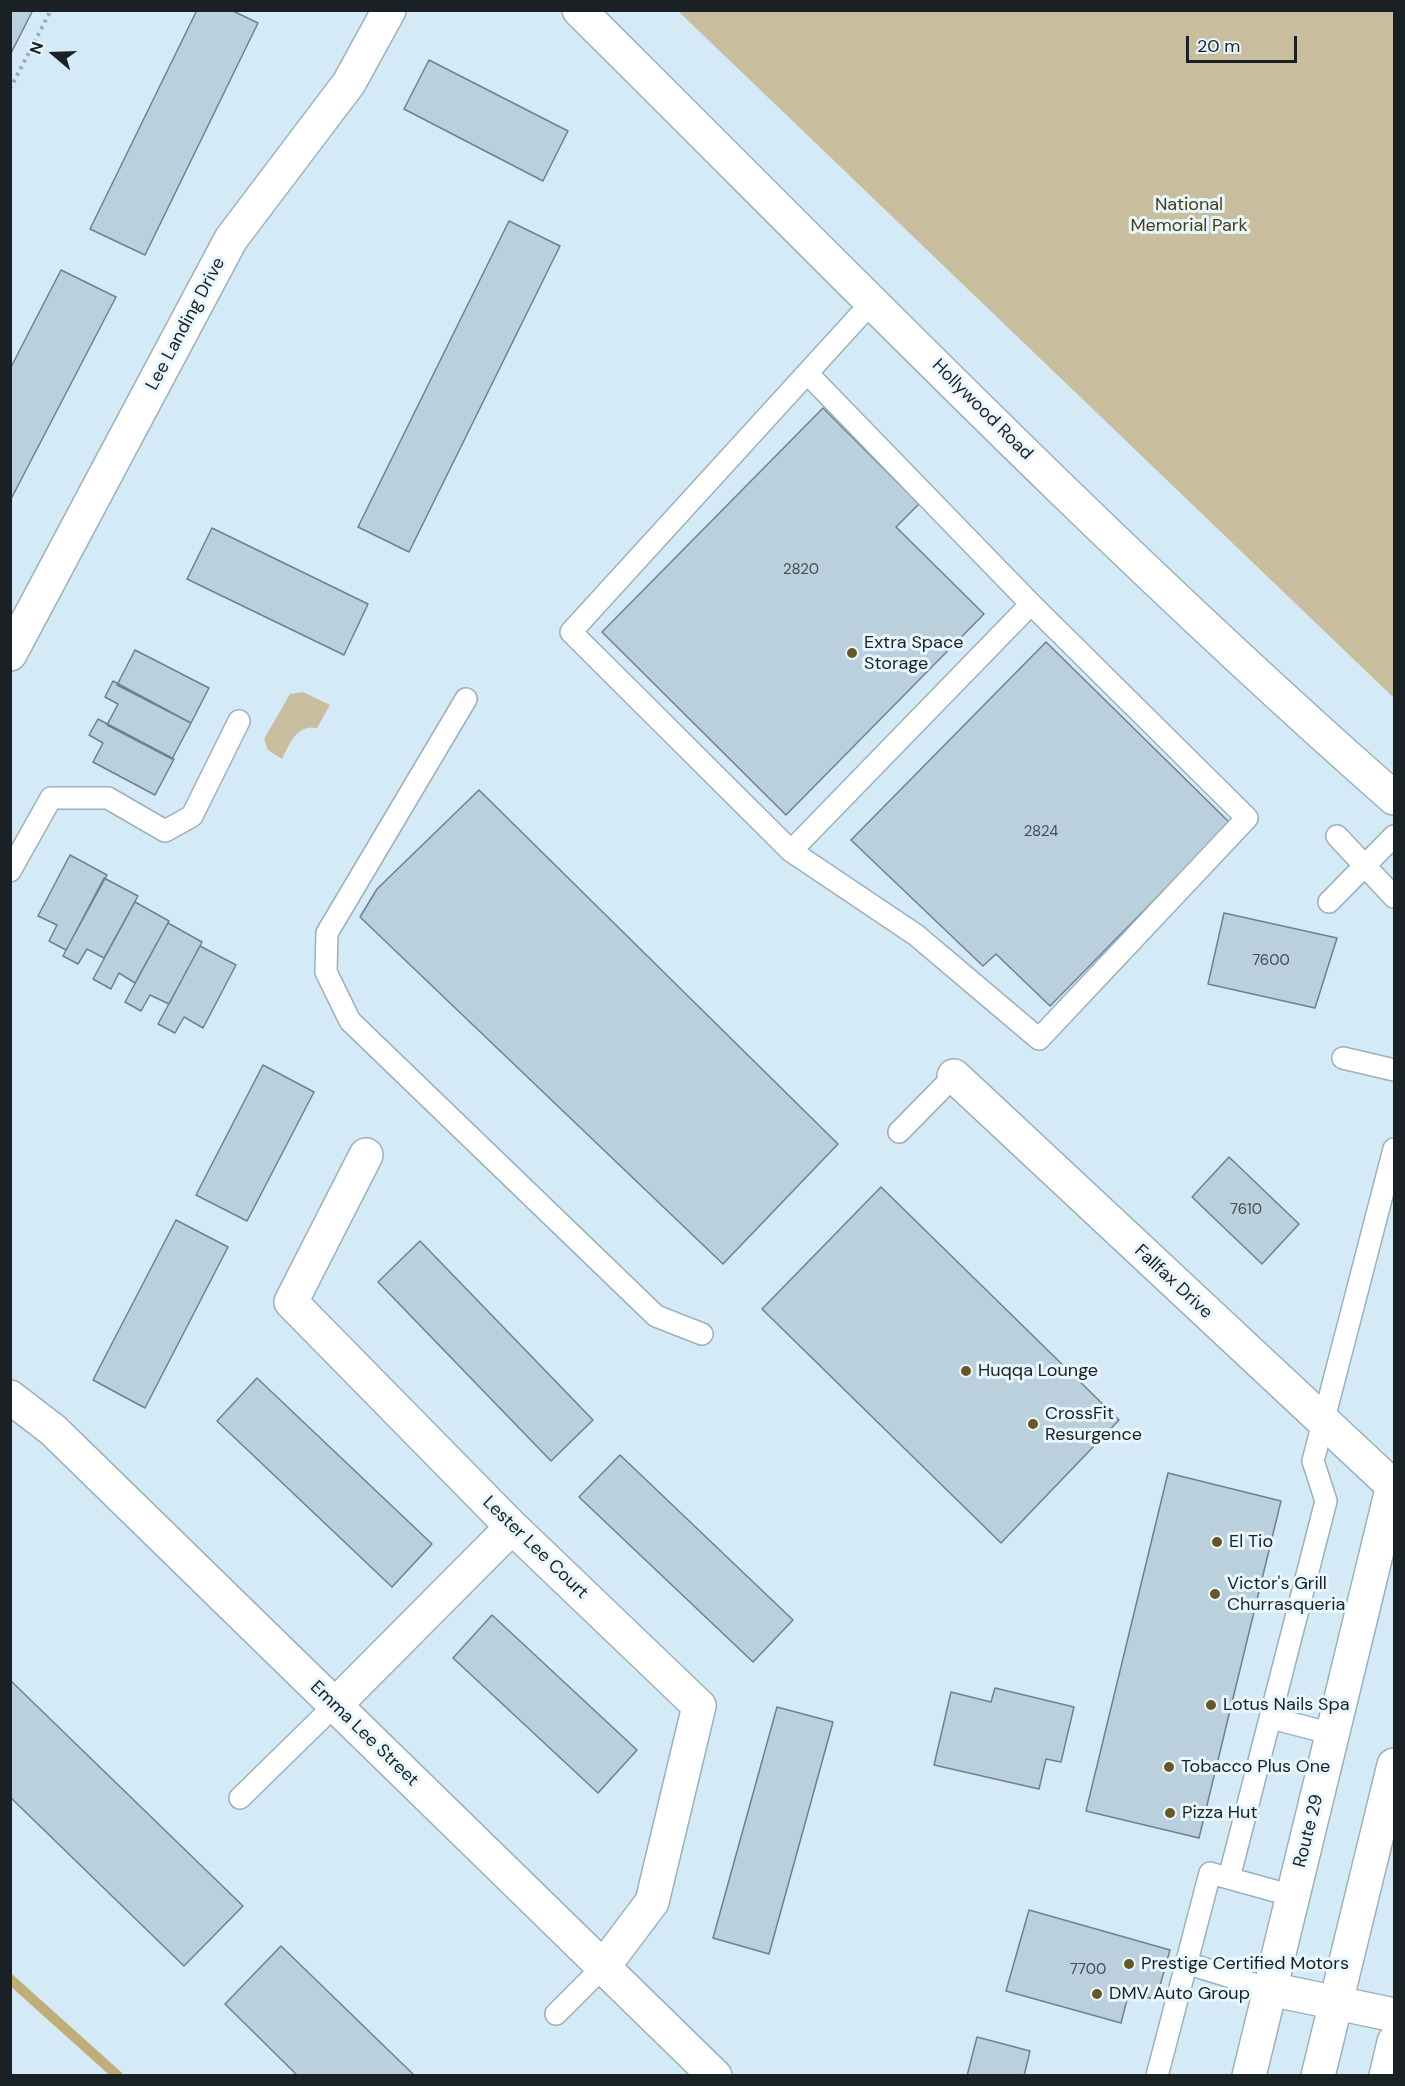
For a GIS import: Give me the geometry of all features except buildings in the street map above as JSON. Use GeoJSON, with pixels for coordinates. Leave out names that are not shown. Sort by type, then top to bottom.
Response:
{"type":"FeatureCollection","features":[{"type":"Feature","properties":{"kind":"street","name":"Lee Landing Drive"},"geometry":{"type":"LineString","coordinates":[[10,654],[231,239],[349,83],[389,10]]}},
{"type":"Feature","properties":{"kind":"street","name":"Hollywood Road"},"geometry":{"type":"LineString","coordinates":[[579,10],[1066,493],[1299,714],[1395,798]]}},
{"type":"Feature","properties":{"kind":"street","name":"Fallfax Drive"},"geometry":{"type":"LineString","coordinates":[[954,1076],[1324,1423],[1394,1484]]}},
{"type":"Feature","properties":{"kind":"street","name":"Lester Lee Court"},"geometry":{"type":"LineString","coordinates":[[366,1155],[291,1302],[512,1527],[699,1706],[652,1902],[603,1967]]}},
{"type":"Feature","properties":{"kind":"street","name":"Emma Lee Street"},"geometry":{"type":"LineString","coordinates":[[10,1397],[53,1430],[715,2076]]}},
{"type":"Feature","properties":{"kind":"street","name":"Route 29"},"geometry":{"type":"LineString","coordinates":[[1249,2076],[1394,1484]]}},
{"type":"Feature","properties":{"kind":"street"},"geometry":{"type":"LineString","coordinates":[[335,1705],[512,1527]]}},
{"type":"Feature","properties":{"kind":"street"},"geometry":{"type":"LineString","coordinates":[[1318,2076],[1395,1765]]}},
{"type":"Feature","properties":{"kind":"street"},"geometry":{"type":"LineString","coordinates":[[1270,1989],[1395,2015]]}},
{"type":"Feature","properties":{"kind":"street"},"geometry":{"type":"LineString","coordinates":[[1386,2076],[1395,2042]]}},
{"type":"Feature","properties":{"kind":"lane"},"geometry":{"type":"LineString","coordinates":[[807,373],[1031,604],[1247,818],[1039,1039],[916,935],[791,851],[571,632],[807,373],[872,302]]}},
{"type":"Feature","properties":{"kind":"lane"},"geometry":{"type":"LineString","coordinates":[[791,851],[1031,604]]}},
{"type":"Feature","properties":{"kind":"lane"},"geometry":{"type":"LineString","coordinates":[[466,699],[327,933],[326,972],[350,1021],[656,1316],[702,1334]]}},
{"type":"Feature","properties":{"kind":"lane"},"geometry":{"type":"LineString","coordinates":[[10,871],[51,798],[108,798],[165,831],[192,816],[238,721]]}},
{"type":"Feature","properties":{"kind":"lane"},"geometry":{"type":"LineString","coordinates":[[1337,836],[1395,897]]}},
{"type":"Feature","properties":{"kind":"lane"},"geometry":{"type":"LineString","coordinates":[[1329,902],[1395,836]]}},
{"type":"Feature","properties":{"kind":"lane"},"geometry":{"type":"LineString","coordinates":[[1343,1058],[1395,1070]]}},
{"type":"Feature","properties":{"kind":"lane"},"geometry":{"type":"LineString","coordinates":[[899,1132],[954,1076]]}},
{"type":"Feature","properties":{"kind":"lane"},"geometry":{"type":"LineString","coordinates":[[1229,1878],[1326,1501],[1314,1461],[1395,1149]]}},
{"type":"Feature","properties":{"kind":"lane"},"geometry":{"type":"LineString","coordinates":[[240,1798],[335,1705]]}},
{"type":"Feature","properties":{"kind":"lane"},"geometry":{"type":"LineString","coordinates":[[1271,1719],[1333,1734]]}},
{"type":"Feature","properties":{"kind":"lane"},"geometry":{"type":"LineString","coordinates":[[1157,2076],[1210,1873],[1293,1896]]}},
{"type":"Feature","properties":{"kind":"lane"},"geometry":{"type":"LineString","coordinates":[[1186,1963],[1270,1989]]}},
{"type":"Feature","properties":{"kind":"lane"},"geometry":{"type":"LineString","coordinates":[[556,2014],[603,1967]]}},
{"type":"Feature","properties":{"kind":"path"},"geometry":{"type":"LineString","coordinates":[[10,89],[51,10]]}},
{"type":"Feature","properties":{"kind":"green space","name":"National Memorial Park"},"geometry":{"type":"Polygon","coordinates":[[[678,11],[1394,11],[1394,698],[678,11]]]}},
{"type":"Feature","properties":{"kind":"green space"},"geometry":{"type":"Polygon","coordinates":[[[303,692],[330,705],[317,728],[304,729],[295,736],[282,759],[268,750],[264,739],[290,694],[303,692]]]}},
{"type":"Feature","properties":{"kind":"waterway"},"geometry":{"type":"LineString","coordinates":[[10,1979],[118,2076]]}},
{"type":"Feature","properties":{"kind":"place","name":"Extra Space Storage"},"geometry":{"type":"Point","coordinates":[852,653]}},
{"type":"Feature","properties":{"kind":"place","name":"Huqqa Lounge"},"geometry":{"type":"Point","coordinates":[966,1371]}},
{"type":"Feature","properties":{"kind":"place","name":"CrossFit Resurgence"},"geometry":{"type":"Point","coordinates":[1033,1424]}},
{"type":"Feature","properties":{"kind":"place","name":"El Tio"},"geometry":{"type":"Point","coordinates":[1217,1542]}},
{"type":"Feature","properties":{"kind":"place","name":"Victor's Grill Churrasqueria"},"geometry":{"type":"Point","coordinates":[1215,1594]}},
{"type":"Feature","properties":{"kind":"place","name":"Lotus Nails Spa"},"geometry":{"type":"Point","coordinates":[1211,1705]}},
{"type":"Feature","properties":{"kind":"place","name":"Tobacco Plus One"},"geometry":{"type":"Point","coordinates":[1169,1767]}},
{"type":"Feature","properties":{"kind":"place","name":"Pizza Hut"},"geometry":{"type":"Point","coordinates":[1170,1813]}},
{"type":"Feature","properties":{"kind":"place","name":"Prestige Certified Motors"},"geometry":{"type":"Point","coordinates":[1129,1964]}},
{"type":"Feature","properties":{"kind":"place","name":"DMV Auto Group"},"geometry":{"type":"Point","coordinates":[1097,1994]}}]}
